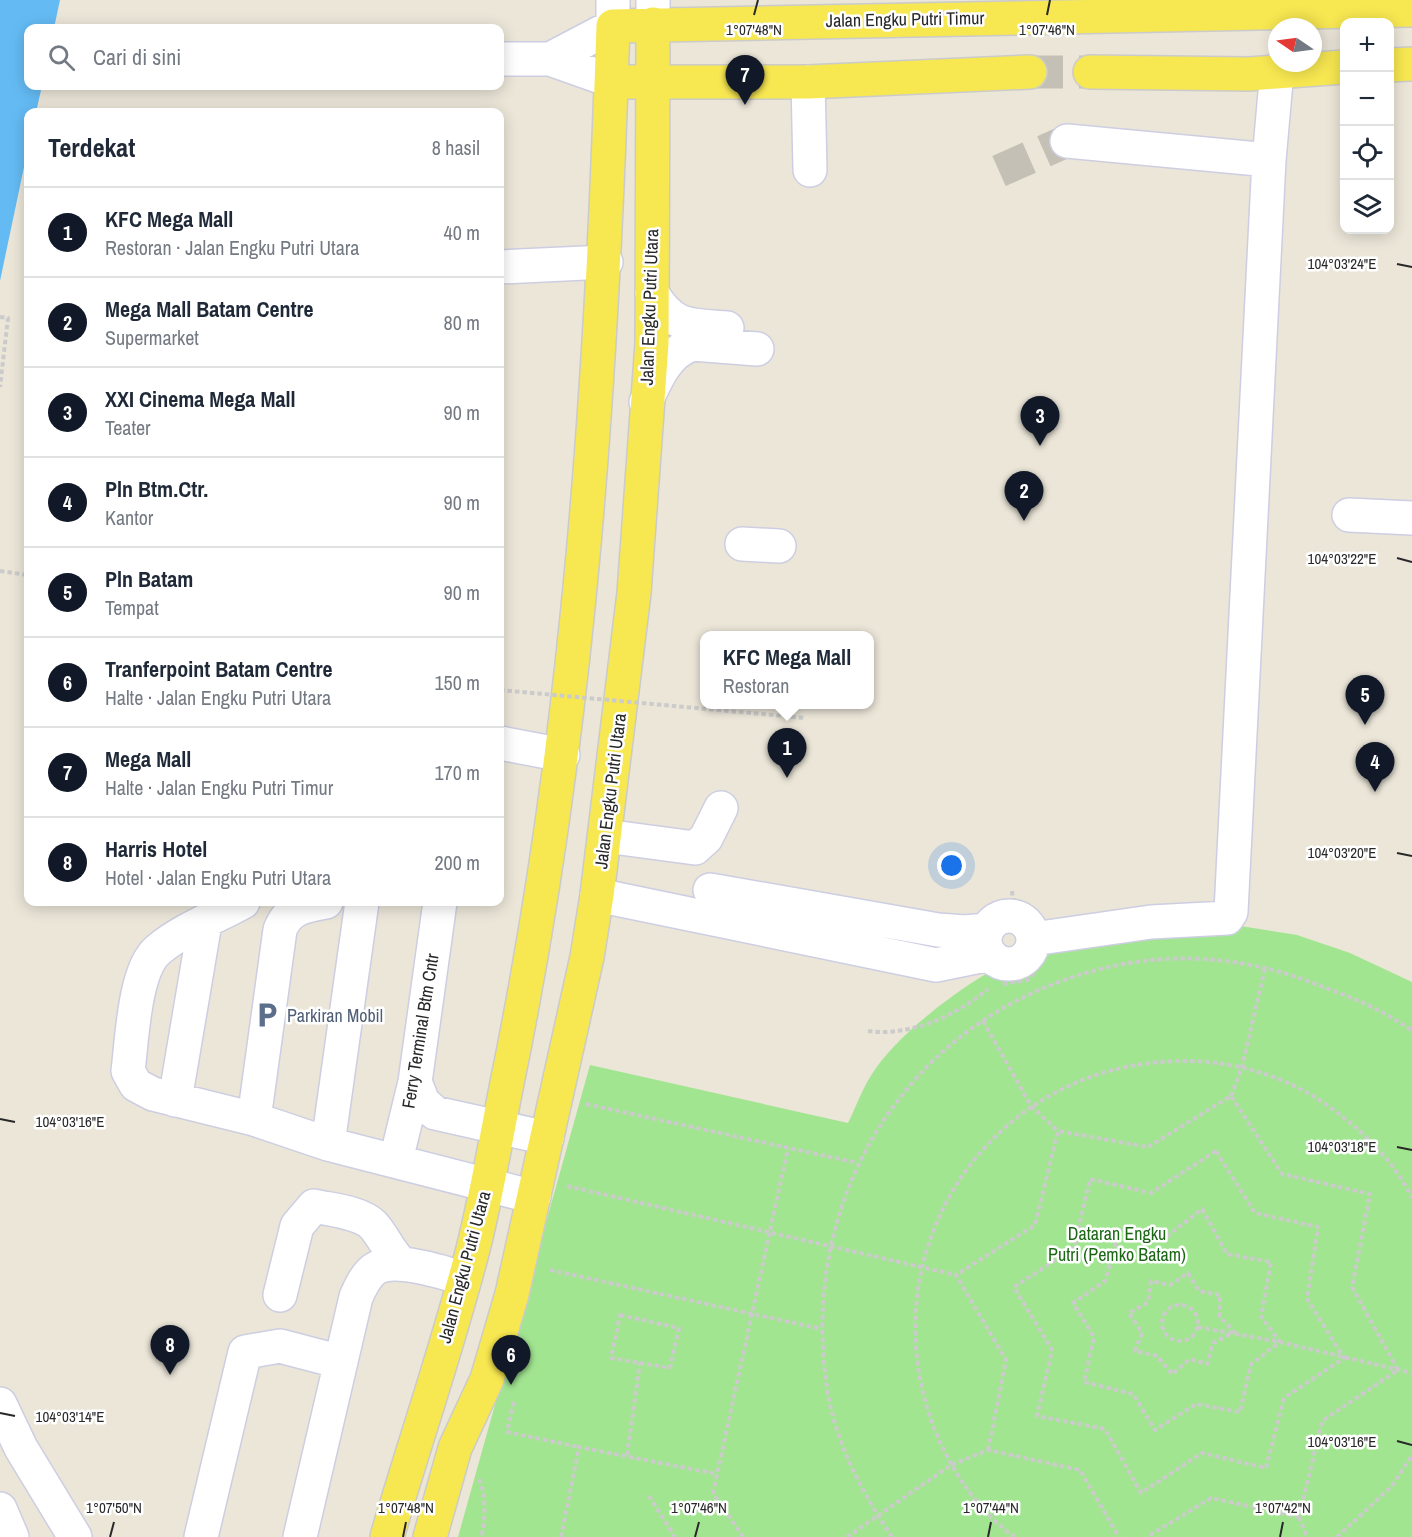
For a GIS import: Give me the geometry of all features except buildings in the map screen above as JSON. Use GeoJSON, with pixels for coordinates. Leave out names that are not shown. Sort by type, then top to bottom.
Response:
{"type":"FeatureCollection","features":[{"type":"Feature","properties":{"kind":"main road","name":"Jalan Engku Putri Timur"},"geometry":{"type":"LineString","coordinates":[[613,13],[897,10],[1412,10]]}},
{"type":"Feature","properties":{"kind":"main road","name":"Jalan Engku Putri Utara"},"geometry":{"type":"LineString","coordinates":[[430,1537],[455,1448],[487,1379],[512,1294],[548,1196],[547,1138],[587,957],[597,895],[634,593],[645,404],[652,343],[653,12]]}},
{"type":"Feature","properties":{"kind":"main road","name":"Jalan Engku Putri Utara"},"geometry":{"type":"LineString","coordinates":[[387,1537],[473,1249],[535,942],[563,755],[581,595],[606,262],[613,13]]}},
{"type":"Feature","properties":{"kind":"main road"},"geometry":{"type":"LineString","coordinates":[[1394,65],[1412,64]]}},
{"type":"Feature","properties":{"kind":"main road"},"geometry":{"type":"LineString","coordinates":[[1322,68],[1340,67]]}},
{"type":"Feature","properties":{"kind":"main road"},"geometry":{"type":"LineString","coordinates":[[1090,72],[1248,74],[1268,71]]}},
{"type":"Feature","properties":{"kind":"main road"},"geometry":{"type":"LineString","coordinates":[[612,81],[808,82],[1030,72]]}},
{"type":"Feature","properties":{"kind":"lane"},"geometry":{"type":"LineString","coordinates":[[550,59],[613,13]]}},
{"type":"Feature","properties":{"kind":"lane"},"geometry":{"type":"LineString","coordinates":[[504,59],[550,59],[612,81]]}},
{"type":"Feature","properties":{"kind":"lane"},"geometry":{"type":"LineString","coordinates":[[597,895],[707,904],[965,932],[988,942],[999,918],[1015,917],[1028,925],[1033,939],[1151,922],[1227,918],[1231,912],[1269,160],[1277,72]]}},
{"type":"Feature","properties":{"kind":"lane"},"geometry":{"type":"LineString","coordinates":[[808,82],[810,170]]}},
{"type":"Feature","properties":{"kind":"lane"},"geometry":{"type":"LineString","coordinates":[[1067,141],[1269,160]]}},
{"type":"Feature","properties":{"kind":"lane"},"geometry":{"type":"LineString","coordinates":[[504,275],[606,262]]}},
{"type":"Feature","properties":{"kind":"lane"},"geometry":{"type":"LineString","coordinates":[[645,404],[658,377],[676,351],[693,344],[758,339],[680,323],[664,312],[652,293]]}},
{"type":"Feature","properties":{"kind":"lane"},"geometry":{"type":"LineString","coordinates":[[1349,515],[1412,518]]}},
{"type":"Feature","properties":{"kind":"lane"},"geometry":{"type":"LineString","coordinates":[[742,544],[779,546]]}},
{"type":"Feature","properties":{"kind":"lane"},"geometry":{"type":"LineString","coordinates":[[504,744],[563,755]]}},
{"type":"Feature","properties":{"kind":"lane"},"geometry":{"type":"LineString","coordinates":[[605,836],[695,848],[706,838],[721,808]]}},
{"type":"Feature","properties":{"kind":"lane"},"geometry":{"type":"LineString","coordinates":[[690,849],[700,859],[707,904]]}},
{"type":"Feature","properties":{"kind":"lane"},"geometry":{"type":"LineString","coordinates":[[236,906],[156,951],[142,978],[128,1071],[136,1084],[175,1100],[254,1119],[328,1144],[487,1184],[548,1196]]}},
{"type":"Feature","properties":{"kind":"lane"},"geometry":{"type":"LineString","coordinates":[[254,1119],[280,930],[285,917],[299,908],[308,906]]}},
{"type":"Feature","properties":{"kind":"lane"},"geometry":{"type":"LineString","coordinates":[[328,1144],[361,906]]}},
{"type":"Feature","properties":{"kind":"lane","name":"Ferry Terminal Btm Cntr"},"geometry":{"type":"LineString","coordinates":[[396,1160],[415,1082],[439,906]]}},
{"type":"Feature","properties":{"kind":"lane"},"geometry":{"type":"LineString","coordinates":[[175,1100],[205,923]]}},
{"type":"Feature","properties":{"kind":"lane"},"geometry":{"type":"LineString","coordinates":[[415,1082],[423,1102],[435,1113],[547,1138]]}},
{"type":"Feature","properties":{"kind":"lane"},"geometry":{"type":"LineString","coordinates":[[280,1295],[297,1226],[314,1206],[345,1212],[372,1224],[390,1254],[401,1263]]}},
{"type":"Feature","properties":{"kind":"lane"},"geometry":{"type":"LineString","coordinates":[[300,1537],[356,1297],[363,1283],[372,1271],[382,1265],[401,1263],[464,1278]]}},
{"type":"Feature","properties":{"kind":"lane"},"geometry":{"type":"LineString","coordinates":[[201,1537],[245,1352],[280,1346],[341,1362]]}},
{"type":"Feature","properties":{"kind":"lane"},"geometry":{"type":"LineString","coordinates":[[0,1404],[21,1448],[75,1537]]}},
{"type":"Feature","properties":{"kind":"lane"},"geometry":{"type":"LineString","coordinates":[[0,1509],[12,1537]]}},
{"type":"Feature","properties":{"kind":"path"},"geometry":{"type":"LineString","coordinates":[[0,317],[8,318],[0,387]]}},
{"type":"Feature","properties":{"kind":"path"},"geometry":{"type":"LineString","coordinates":[[0,571],[24,574]]}},
{"type":"Feature","properties":{"kind":"path"},"geometry":{"type":"LineString","coordinates":[[504,690],[700,708]]}},
{"type":"Feature","properties":{"kind":"path"},"geometry":{"type":"LineString","coordinates":[[707,709],[805,718]]}},
{"type":"Feature","properties":{"kind":"path"},"geometry":{"type":"LineString","coordinates":[[892,1537],[877,1515],[844,1452],[828,1396],[822,1329],[824,1281],[835,1224],[858,1163],[883,1119],[920,1073],[962,1034],[1011,1002],[1063,979],[1119,963],[1176,958],[1234,961],[1290,973],[1395,1018],[1412,1031]]}},
{"type":"Feature","properties":{"kind":"path"},"geometry":{"type":"LineString","coordinates":[[983,1021],[1031,1106],[1058,1131],[1148,1147],[1231,1096],[1242,1067],[1265,968]]}},
{"type":"Feature","properties":{"kind":"path"},"geometry":{"type":"LineString","coordinates":[[1015,1537],[978,1502],[951,1465],[930,1419],[917,1370],[914,1319],[920,1269],[936,1221],[960,1177],[992,1138],[1031,1106],[1070,1084],[1112,1069],[1155,1061],[1199,1060],[1242,1067],[1283,1080],[1329,1106],[1354,1125],[1384,1155],[1410,1189],[1412,1198]]}},
{"type":"Feature","properties":{"kind":"path"},"geometry":{"type":"LineString","coordinates":[[1231,1096],[1282,1174],[1371,1194],[1352,1287],[1398,1370]]}},
{"type":"Feature","properties":{"kind":"path"},"geometry":{"type":"LineString","coordinates":[[581,1113],[583,1103],[858,1163]]}},
{"type":"Feature","properties":{"kind":"path"},"geometry":{"type":"LineString","coordinates":[[548,1196],[565,1186],[831,1246],[920,1269],[956,1275],[1035,1225],[1058,1131]]}},
{"type":"Feature","properties":{"kind":"path"},"geometry":{"type":"LineString","coordinates":[[743,1537],[713,1493],[788,1148]]}},
{"type":"Feature","properties":{"kind":"path"},"geometry":{"type":"LineString","coordinates":[[1216,1151],[1255,1213],[1318,1227],[1307,1299],[1344,1358],[1284,1398],[1266,1468],[1202,1453],[1141,1492],[1105,1429],[1037,1416],[1052,1350],[1014,1287],[1074,1248],[1090,1179],[1151,1193],[1216,1151]]}},
{"type":"Feature","properties":{"kind":"path"},"geometry":{"type":"LineString","coordinates":[[565,1186],[567,1175]]}},
{"type":"Feature","properties":{"kind":"path"},"geometry":{"type":"LineString","coordinates":[[1202,1209],[1227,1254],[1270,1262],[1261,1317],[1280,1342],[1251,1364],[1240,1412],[1196,1404],[1155,1430],[1133,1394],[1084,1382],[1094,1337],[1073,1303],[1105,1281],[1120,1228],[1166,1237],[1202,1209]]}},
{"type":"Feature","properties":{"kind":"path"},"geometry":{"type":"LineString","coordinates":[[545,1269],[822,1329]]}},
{"type":"Feature","properties":{"kind":"path"},"geometry":{"type":"LineString","coordinates":[[1188,1274],[1199,1291],[1220,1295],[1220,1317],[1234,1332],[1213,1343],[1207,1364],[1190,1359],[1172,1374],[1157,1356],[1135,1351],[1142,1333],[1129,1313],[1148,1302],[1150,1281],[1170,1285],[1188,1274]]}},
{"type":"Feature","properties":{"kind":"path"},"geometry":{"type":"LineString","coordinates":[[956,1275],[1006,1360],[988,1450]]}},
{"type":"Feature","properties":{"kind":"path"},"geometry":{"type":"LineString","coordinates":[[1175,1305],[1187,1307],[1196,1316],[1198,1327],[1187,1340],[1176,1341],[1170,1339],[1163,1330],[1162,1319],[1165,1313],[1175,1305]]}},
{"type":"Feature","properties":{"kind":"path"},"geometry":{"type":"LineString","coordinates":[[620,1315],[679,1328],[670,1368],[640,1363],[611,1358],[620,1315]]}},
{"type":"Feature","properties":{"kind":"path"},"geometry":{"type":"LineString","coordinates":[[1198,1327],[1234,1332],[1412,1373]]}},
{"type":"Feature","properties":{"kind":"path"},"geometry":{"type":"LineString","coordinates":[[627,1455],[640,1363]]}},
{"type":"Feature","properties":{"kind":"path"},"geometry":{"type":"LineString","coordinates":[[1307,1537],[1299,1517],[1322,1421],[1398,1370]]}},
{"type":"Feature","properties":{"kind":"path"},"geometry":{"type":"LineString","coordinates":[[515,1397],[507,1432],[717,1474]]}},
{"type":"Feature","properties":{"kind":"path"},"geometry":{"type":"LineString","coordinates":[[561,1537],[579,1447]]}},
{"type":"Feature","properties":{"kind":"path"},"geometry":{"type":"LineString","coordinates":[[847,1537],[951,1465],[988,1450],[1080,1470],[1119,1537]]}},
{"type":"Feature","properties":{"kind":"path"},"geometry":{"type":"LineString","coordinates":[[1337,1537],[1392,1486],[1412,1455]]}},
{"type":"Feature","properties":{"kind":"path"},"geometry":{"type":"LineString","coordinates":[[649,1496],[675,1537]]}},
{"type":"Feature","properties":{"kind":"path"},"geometry":{"type":"LineString","coordinates":[[1148,1537],[1211,1498],[1299,1517]]}},
{"type":"Feature","properties":{"kind":"green space","name":"Dataran Engku Putri (Pemko Batam)"},"geometry":{"type":"Polygon","coordinates":[[[1209,921],[1297,935],[1350,953],[1412,982],[1412,1537],[458,1537],[590,1065],[848,1123],[872,1074],[903,1037],[948,999],[998,967],[1021,956],[1062,944],[1209,921]]]}},
{"type":"Feature","properties":{"kind":"water"},"geometry":{"type":"Polygon","coordinates":[[[0,0],[60,0],[55,24],[24,24],[24,90],[41,90],[37,108],[24,108],[24,167],[0,281],[0,0]]]}},
{"type":"Feature","properties":{"kind":"tunnel"},"geometry":{"type":"LineString","coordinates":[[1030,72],[1090,72]]}},
{"type":"Feature","properties":{"kind":"tunnel"},"geometry":{"type":"LineString","coordinates":[[999,171],[1067,141]]}},
{"type":"Feature","properties":{"kind":"place","name":"Mega Mall"},"geometry":{"type":"Point","coordinates":[745,105]}},
{"type":"Feature","properties":{"kind":"place","name":"XXI Cinema Mega Mall"},"geometry":{"type":"Point","coordinates":[1040,446]}},
{"type":"Feature","properties":{"kind":"place","name":"Mega Mall Batam Centre"},"geometry":{"type":"Point","coordinates":[1024,521]}},
{"type":"Feature","properties":{"kind":"place","name":"Pln Batam"},"geometry":{"type":"Point","coordinates":[1365,725]}},
{"type":"Feature","properties":{"kind":"place","name":"KFC Mega Mall"},"geometry":{"type":"Point","coordinates":[787,778]}},
{"type":"Feature","properties":{"kind":"place","name":"Pln Btm.Ctr."},"geometry":{"type":"Point","coordinates":[1375,792]}},
{"type":"Feature","properties":{"kind":"place","name":"Parkiran Mobil"},"geometry":{"type":"Point","coordinates":[267,1015]}},
{"type":"Feature","properties":{"kind":"place","name":"Harris Hotel"},"geometry":{"type":"Point","coordinates":[170,1375]}},
{"type":"Feature","properties":{"kind":"place","name":"Tranferpoint Batam Centre"},"geometry":{"type":"Point","coordinates":[511,1385]}}]}
